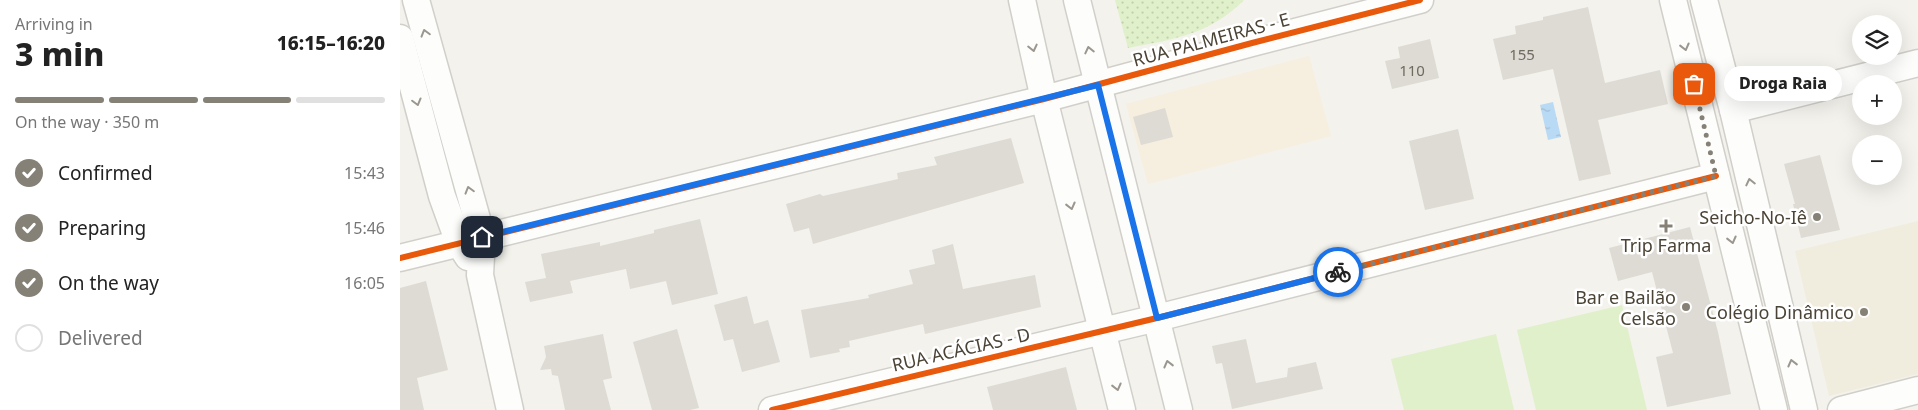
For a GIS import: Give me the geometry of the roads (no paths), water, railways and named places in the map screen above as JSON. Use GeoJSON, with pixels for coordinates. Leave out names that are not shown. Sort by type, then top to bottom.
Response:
{"type":"FeatureCollection","features":[{"type":"Feature","properties":{"kind":"street"},"geometry":{"type":"LineString","coordinates":[[416,0],[510,410]]}},
{"type":"Feature","properties":{"kind":"street"},"geometry":{"type":"LineString","coordinates":[[1022,0],[1044,99],[1122,410]]}},
{"type":"Feature","properties":{"kind":"street"},"geometry":{"type":"LineString","coordinates":[[1078,0],[1179,410]]}},
{"type":"Feature","properties":{"kind":"street","name":"RUA PALMEIRAS - E"},"geometry":{"type":"LineString","coordinates":[[400,258],[1044,99],[1252,42],[1420,0]]}},
{"type":"Feature","properties":{"kind":"street"},"geometry":{"type":"LineString","coordinates":[[1673,0],[1774,410]]}},
{"type":"Feature","properties":{"kind":"street"},"geometry":{"type":"LineString","coordinates":[[1704,0],[1804,410]]}},
{"type":"Feature","properties":{"kind":"street"},"geometry":{"type":"LineString","coordinates":[[400,38],[442,196],[470,240]]}},
{"type":"Feature","properties":{"kind":"street"},"geometry":{"type":"LineString","coordinates":[[1732,110],[1918,63]]}},
{"type":"Feature","properties":{"kind":"street","name":"RUA ACÁCIAS - D"},"geometry":{"type":"LineString","coordinates":[[772,410],[1157,318],[1716,176]]}},
{"type":"Feature","properties":{"kind":"street"},"geometry":{"type":"LineString","coordinates":[[1841,410],[1918,390]]}},
{"type":"Feature","properties":{"kind":"water"},"geometry":{"type":"Polygon","coordinates":[[[1553,102],[1561,137],[1548,140],[1540,105],[1553,102]]]}},
{"type":"Feature","properties":{"kind":"place","name":"Droga Raia"},"geometry":{"type":"Point","coordinates":[1694,84]}},
{"type":"Feature","properties":{"kind":"place","name":"Seicho-No-Iê"},"geometry":{"type":"Point","coordinates":[1817,217]}},
{"type":"Feature","properties":{"kind":"place","name":"Trip Farma"},"geometry":{"type":"Point","coordinates":[1666,226]}},
{"type":"Feature","properties":{"kind":"place","name":"Bar e Bailão Celsão"},"geometry":{"type":"Point","coordinates":[1686,307]}},
{"type":"Feature","properties":{"kind":"place","name":"Colégio Dinâmico"},"geometry":{"type":"Point","coordinates":[1864,312]}}]}
